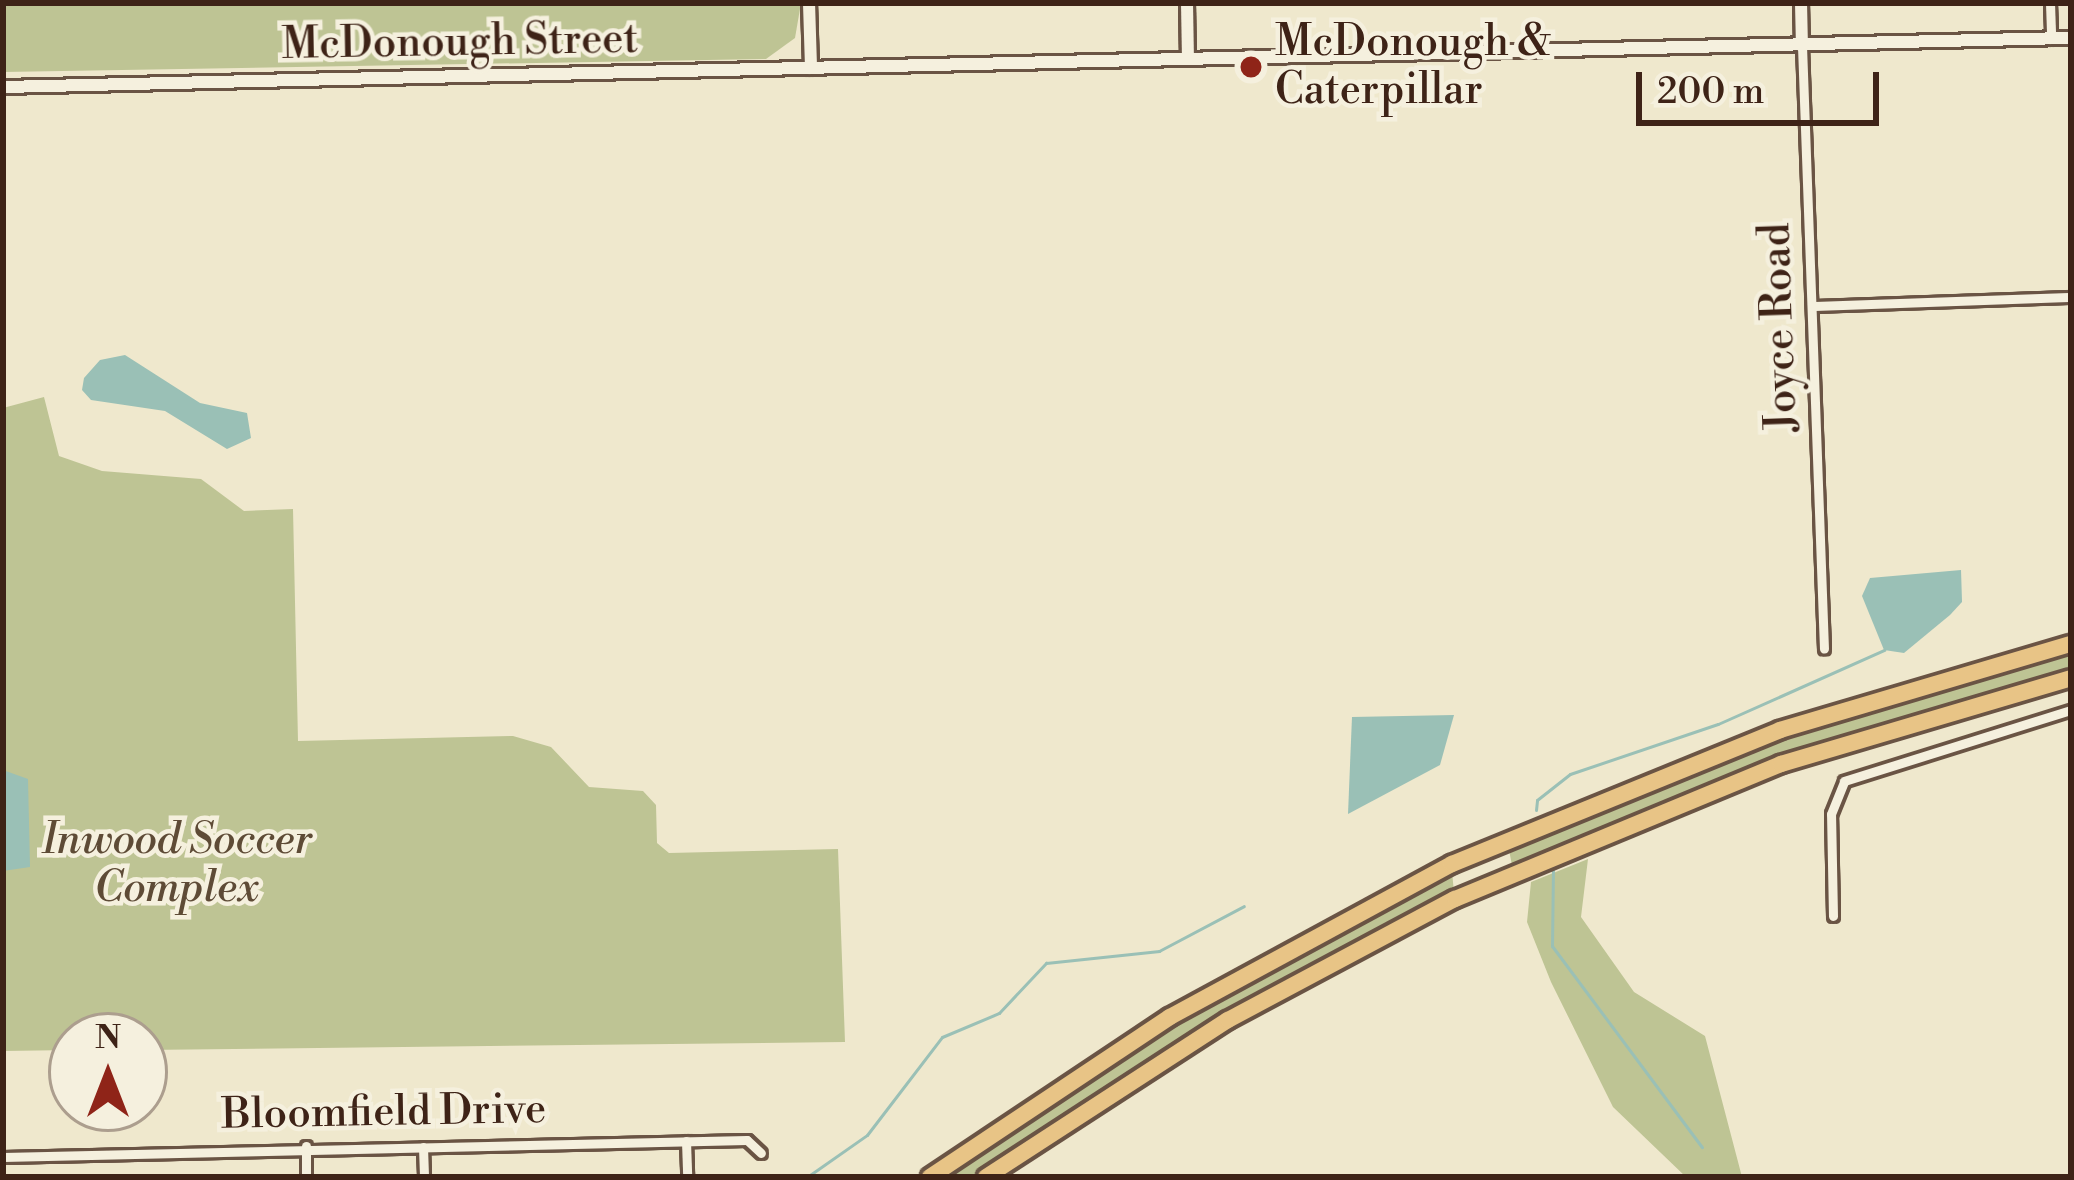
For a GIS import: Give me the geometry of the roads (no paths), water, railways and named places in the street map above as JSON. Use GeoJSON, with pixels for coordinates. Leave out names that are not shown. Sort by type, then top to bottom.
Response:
{"type":"FeatureCollection","features":[{"type":"Feature","properties":{"kind":"highway"},"geometry":{"type":"LineString","coordinates":[[930,1177],[1186,1006],[1452,864],[1780,730],[2071,644]]}},
{"type":"Feature","properties":{"kind":"highway"},"geometry":{"type":"LineString","coordinates":[[986,1177],[1211,1030],[1455,899],[1780,764],[2071,678]]}},
{"type":"Feature","properties":{"kind":"street"},"geometry":{"type":"LineString","coordinates":[[809,3],[811,68]]}},
{"type":"Feature","properties":{"kind":"street"},"geometry":{"type":"LineString","coordinates":[[1187,3],[1188,59]]}},
{"type":"Feature","properties":{"kind":"street","name":"Joyce Road"},"geometry":{"type":"LineString","coordinates":[[1801,3],[1824,649]]}},
{"type":"Feature","properties":{"kind":"street"},"geometry":{"type":"LineString","coordinates":[[2050,3],[2051,39]]}},
{"type":"Feature","properties":{"kind":"street","name":"McDonough Street"},"geometry":{"type":"LineString","coordinates":[[3,87],[2071,38]]}},
{"type":"Feature","properties":{"kind":"street"},"geometry":{"type":"LineString","coordinates":[[1812,306],[2071,297]]}},
{"type":"Feature","properties":{"kind":"street"},"geometry":{"type":"LineString","coordinates":[[1833,916],[1831,814],[1844,781],[2071,710]]}},
{"type":"Feature","properties":{"kind":"street","name":"Bloomfield Drive"},"geometry":{"type":"LineString","coordinates":[[3,1157],[305,1146],[423,1148],[747,1140],[761,1153]]}},
{"type":"Feature","properties":{"kind":"street"},"geometry":{"type":"LineString","coordinates":[[686,1141],[688,1177]]}},
{"type":"Feature","properties":{"kind":"street"},"geometry":{"type":"LineString","coordinates":[[305,1146],[307,1177]]}},
{"type":"Feature","properties":{"kind":"street"},"geometry":{"type":"LineString","coordinates":[[423,1148],[424,1177]]}},
{"type":"Feature","properties":{"kind":"water"},"geometry":{"type":"Polygon","coordinates":[[[125,355],[200,403],[247,413],[251,438],[227,449],[165,411],[91,400],[82,390],[84,378],[100,360],[125,355]]]}},
{"type":"Feature","properties":{"kind":"water"},"geometry":{"type":"Polygon","coordinates":[[[1961,570],[1962,602],[1950,615],[1904,653],[1884,650],[1862,596],[1870,578],[1961,570]]]}},
{"type":"Feature","properties":{"kind":"water"},"geometry":{"type":"Polygon","coordinates":[[[1454,715],[1440,765],[1348,814],[1352,717],[1454,715]]]}},
{"type":"Feature","properties":{"kind":"water"},"geometry":{"type":"Polygon","coordinates":[[[3,770],[28,779],[30,867],[3,871],[3,770]]]}},
{"type":"Feature","properties":{"kind":"waterway"},"geometry":{"type":"LineString","coordinates":[[1536,810],[1537,800],[1570,774],[1718,724],[1884,650]]}},
{"type":"Feature","properties":{"kind":"waterway"},"geometry":{"type":"LineString","coordinates":[[1553,866],[1552,946],[1702,1147]]}},
{"type":"Feature","properties":{"kind":"waterway"},"geometry":{"type":"LineString","coordinates":[[807,1177],[867,1135],[942,1037],[999,1013],[1046,963],[1159,951],[1244,906]]}},
{"type":"Feature","properties":{"kind":"place","name":"McDonough & Caterpillar"},"geometry":{"type":"Point","coordinates":[1251,67]}},
{"type":"Feature","properties":{"kind":"park label","name":"Inwood Soccer Complex"},"geometry":{"type":"Point","coordinates":[177,865]}}]}
